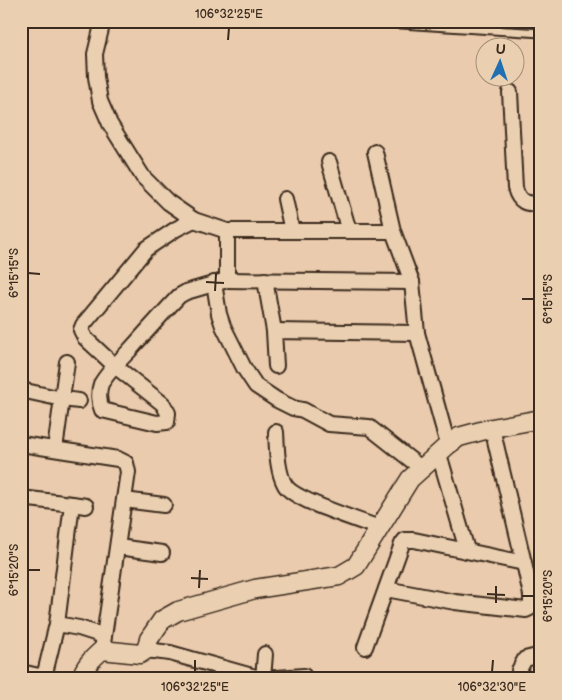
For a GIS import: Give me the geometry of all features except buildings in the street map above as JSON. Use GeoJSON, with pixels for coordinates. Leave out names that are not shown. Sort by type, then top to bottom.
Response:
{"type":"FeatureCollection","features":[{"type":"Feature","properties":{"kind":"street"},"geometry":{"type":"LineString","coordinates":[[103,21],[95,54],[100,101],[110,124],[143,177],[168,202],[194,220],[227,232],[393,231]]}},
{"type":"Feature","properties":{"kind":"street"},"geometry":{"type":"LineString","coordinates":[[510,92],[515,188],[519,199],[524,203],[541,204]]}},
{"type":"Feature","properties":{"kind":"street"},"geometry":{"type":"LineString","coordinates":[[375,152],[393,231],[412,282],[417,333],[467,550]]}},
{"type":"Feature","properties":{"kind":"street"},"geometry":{"type":"LineString","coordinates":[[329,162],[349,231]]}},
{"type":"Feature","properties":{"kind":"street"},"geometry":{"type":"LineString","coordinates":[[285,199],[292,231]]}},
{"type":"Feature","properties":{"kind":"street"},"geometry":{"type":"LineString","coordinates":[[194,220],[176,229],[146,249],[83,325],[81,330],[85,338],[115,366],[163,404],[168,413],[167,422],[157,423],[102,410],[100,405],[100,386],[115,366],[179,296],[186,292],[220,281],[412,282]]}},
{"type":"Feature","properties":{"kind":"street"},"geometry":{"type":"LineString","coordinates":[[227,232],[220,281],[218,314],[244,368],[256,386],[277,400],[293,408],[303,410],[329,424],[369,427],[420,468]]}},
{"type":"Feature","properties":{"kind":"street"},"geometry":{"type":"LineString","coordinates":[[265,280],[274,330],[276,366]]}},
{"type":"Feature","properties":{"kind":"street"},"geometry":{"type":"LineString","coordinates":[[274,330],[417,333]]}},
{"type":"Feature","properties":{"kind":"street"},"geometry":{"type":"LineString","coordinates":[[55,449],[67,362]]}},
{"type":"Feature","properties":{"kind":"street"},"geometry":{"type":"LineString","coordinates":[[21,390],[79,401]]}},
{"type":"Feature","properties":{"kind":"street"},"geometry":{"type":"LineString","coordinates":[[146,650],[149,639],[162,620],[178,611],[256,589],[339,576],[350,571],[356,566],[410,479],[420,468],[459,437],[492,428],[541,419]]}},
{"type":"Feature","properties":{"kind":"street"},"geometry":{"type":"LineString","coordinates":[[386,589],[455,602],[526,610],[536,603],[531,595],[492,428]]}},
{"type":"Feature","properties":{"kind":"street"},"geometry":{"type":"LineString","coordinates":[[276,432],[280,468],[286,487],[302,499],[379,528]]}},
{"type":"Feature","properties":{"kind":"street"},"geometry":{"type":"LineString","coordinates":[[21,444],[118,459],[126,463],[128,472],[103,643],[83,671],[81,679]]}},
{"type":"Feature","properties":{"kind":"street"},"geometry":{"type":"LineString","coordinates":[[21,499],[86,506]]}},
{"type":"Feature","properties":{"kind":"street"},"geometry":{"type":"LineString","coordinates":[[124,500],[164,505]]}},
{"type":"Feature","properties":{"kind":"street"},"geometry":{"type":"LineString","coordinates":[[21,672],[39,676],[45,673],[57,624],[72,504]]}},
{"type":"Feature","properties":{"kind":"street"},"geometry":{"type":"LineString","coordinates":[[365,647],[405,540],[467,550],[524,563]]}},
{"type":"Feature","properties":{"kind":"street"},"geometry":{"type":"LineString","coordinates":[[118,547],[162,553]]}},
{"type":"Feature","properties":{"kind":"street"},"geometry":{"type":"LineString","coordinates":[[57,624],[79,628],[103,643],[140,654],[146,650],[170,653],[262,679],[304,676]]}},
{"type":"Feature","properties":{"kind":"street"},"geometry":{"type":"LineString","coordinates":[[262,679],[265,654]]}},
{"type":"Feature","properties":{"kind":"street"},"geometry":{"type":"LineString","coordinates":[[520,679],[519,670],[525,659],[541,655]]}},
{"type":"Feature","properties":{"kind":"lane"},"geometry":{"type":"LineString","coordinates":[[355,21],[541,33]]}}]}
